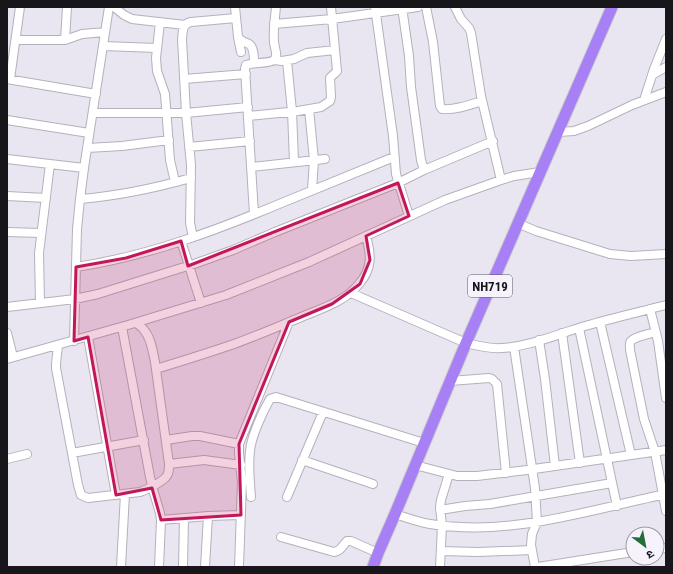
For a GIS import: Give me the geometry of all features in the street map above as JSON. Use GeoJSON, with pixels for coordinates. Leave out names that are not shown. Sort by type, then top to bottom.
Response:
{"type":"FeatureCollection","features":[{"type":"Feature","properties":{"kind":"highway","name":"NH719"},"geometry":{"type":"LineString","coordinates":[[373,567],[466,343],[612,7]]}},
{"type":"Feature","properties":{"kind":"street"},"geometry":{"type":"LineString","coordinates":[[20,7],[12,43],[9,79],[96,94]]}},
{"type":"Feature","properties":{"kind":"street"},"geometry":{"type":"LineString","coordinates":[[65,40],[67,7]]}},
{"type":"Feature","properties":{"kind":"street"},"geometry":{"type":"LineString","coordinates":[[74,341],[77,229],[80,198],[109,7]]}},
{"type":"Feature","properties":{"kind":"street"},"geometry":{"type":"LineString","coordinates":[[114,7],[132,19],[185,25],[191,22],[236,18]]}},
{"type":"Feature","properties":{"kind":"street"},"geometry":{"type":"LineString","coordinates":[[234,7],[241,52]]}},
{"type":"Feature","properties":{"kind":"street"},"geometry":{"type":"LineString","coordinates":[[274,60],[277,53],[274,43],[276,7]]}},
{"type":"Feature","properties":{"kind":"street"},"geometry":{"type":"LineString","coordinates":[[93,113],[292,111],[321,107],[330,101],[330,78],[332,75],[336,74],[337,71],[331,7]]}},
{"type":"Feature","properties":{"kind":"street"},"geometry":{"type":"LineString","coordinates":[[274,24],[332,19],[375,10],[418,7]]}},
{"type":"Feature","properties":{"kind":"street"},"geometry":{"type":"LineString","coordinates":[[426,7],[433,42],[440,106],[442,109],[458,108],[482,101]]}},
{"type":"Feature","properties":{"kind":"street"},"geometry":{"type":"LineString","coordinates":[[455,7],[461,19],[467,24],[471,33],[482,101],[501,180]]}},
{"type":"Feature","properties":{"kind":"street"},"geometry":{"type":"LineString","coordinates":[[402,8],[409,56],[411,87],[421,160],[424,170]]}},
{"type":"Feature","properties":{"kind":"street"},"geometry":{"type":"LineString","coordinates":[[375,10],[396,174],[409,216]]}},
{"type":"Feature","properties":{"kind":"street"},"geometry":{"type":"LineString","coordinates":[[160,22],[157,48],[157,71],[164,90],[170,160],[175,182]]}},
{"type":"Feature","properties":{"kind":"street"},"geometry":{"type":"LineString","coordinates":[[185,25],[182,33],[191,178],[190,222],[193,237]]}},
{"type":"Feature","properties":{"kind":"street"},"geometry":{"type":"LineString","coordinates":[[12,43],[65,40],[82,34],[105,32]]}},
{"type":"Feature","properties":{"kind":"street"},"geometry":{"type":"LineString","coordinates":[[238,37],[240,40],[252,47],[254,63]]}},
{"type":"Feature","properties":{"kind":"street"},"geometry":{"type":"LineString","coordinates":[[644,100],[666,40]]}},
{"type":"Feature","properties":{"kind":"street"},"geometry":{"type":"LineString","coordinates":[[103,46],[157,48]]}},
{"type":"Feature","properties":{"kind":"street"},"geometry":{"type":"LineString","coordinates":[[254,214],[245,69],[246,65],[274,60],[282,61],[294,59],[307,53],[335,50]]}},
{"type":"Feature","properties":{"kind":"street"},"geometry":{"type":"LineString","coordinates":[[287,60],[292,111],[294,162]]}},
{"type":"Feature","properties":{"kind":"street"},"geometry":{"type":"LineString","coordinates":[[652,75],[666,67]]}},
{"type":"Feature","properties":{"kind":"street"},"geometry":{"type":"LineString","coordinates":[[184,78],[246,74]]}},
{"type":"Feature","properties":{"kind":"street"},"geometry":{"type":"LineString","coordinates":[[558,132],[580,129],[644,100],[665,95]]}},
{"type":"Feature","properties":{"kind":"street"},"geometry":{"type":"LineString","coordinates":[[309,109],[314,160],[312,190]]}},
{"type":"Feature","properties":{"kind":"street"},"geometry":{"type":"LineString","coordinates":[[7,120],[90,133]]}},
{"type":"Feature","properties":{"kind":"street"},"geometry":{"type":"LineString","coordinates":[[87,148],[122,146],[169,140]]}},
{"type":"Feature","properties":{"kind":"street"},"geometry":{"type":"LineString","coordinates":[[189,147],[250,141]]}},
{"type":"Feature","properties":{"kind":"street"},"geometry":{"type":"LineString","coordinates":[[7,307],[75,299],[118,288],[188,266],[233,250],[398,182],[492,141]]}},
{"type":"Feature","properties":{"kind":"street"},"geometry":{"type":"LineString","coordinates":[[76,267],[100,264],[126,258],[193,237],[254,214],[394,156]]}},
{"type":"Feature","properties":{"kind":"street"},"geometry":{"type":"LineString","coordinates":[[7,159],[84,168]]}},
{"type":"Feature","properties":{"kind":"street"},"geometry":{"type":"LineString","coordinates":[[251,167],[325,159]]}},
{"type":"Feature","properties":{"kind":"street"},"geometry":{"type":"LineString","coordinates":[[40,303],[39,253],[50,164]]}},
{"type":"Feature","properties":{"kind":"street"},"geometry":{"type":"LineString","coordinates":[[7,333],[10,358],[136,323],[226,295],[287,271],[444,200],[514,176],[540,172]]}},
{"type":"Feature","properties":{"kind":"street"},"geometry":{"type":"LineString","coordinates":[[80,198],[111,196],[191,178]]}},
{"type":"Feature","properties":{"kind":"street"},"geometry":{"type":"LineString","coordinates":[[7,196],[46,198]]}},
{"type":"Feature","properties":{"kind":"street"},"geometry":{"type":"LineString","coordinates":[[518,223],[536,231],[610,254],[631,256],[666,254]]}},
{"type":"Feature","properties":{"kind":"street"},"geometry":{"type":"LineString","coordinates":[[7,232],[41,234]]}},
{"type":"Feature","properties":{"kind":"street"},"geometry":{"type":"LineString","coordinates":[[156,369],[234,343],[289,322],[332,304],[351,293],[364,279],[369,265],[370,251],[366,236]]}},
{"type":"Feature","properties":{"kind":"street"},"geometry":{"type":"LineString","coordinates":[[181,241],[201,303]]}},
{"type":"Feature","properties":{"kind":"street"},"geometry":{"type":"LineString","coordinates":[[351,293],[466,343],[494,348],[514,347],[666,305]]}},
{"type":"Feature","properties":{"kind":"street"},"geometry":{"type":"LineString","coordinates":[[650,309],[663,354],[666,398]]}},
{"type":"Feature","properties":{"kind":"street"},"geometry":{"type":"LineString","coordinates":[[239,567],[242,482],[239,444],[289,322]]}},
{"type":"Feature","properties":{"kind":"street"},"geometry":{"type":"LineString","coordinates":[[600,322],[631,455]]}},
{"type":"Feature","properties":{"kind":"street"},"geometry":{"type":"LineString","coordinates":[[58,345],[56,368],[78,486],[81,495],[88,498],[140,492],[166,478],[169,471],[169,464],[153,351],[144,330],[136,323]]}},
{"type":"Feature","properties":{"kind":"street"},"geometry":{"type":"LineString","coordinates":[[122,327],[153,486],[160,513],[159,567]]}},
{"type":"Feature","properties":{"kind":"street"},"geometry":{"type":"LineString","coordinates":[[579,328],[616,506]]}},
{"type":"Feature","properties":{"kind":"street"},"geometry":{"type":"LineString","coordinates":[[656,332],[637,337],[631,341],[630,344],[631,358],[644,419],[655,452],[665,495],[666,511]]}},
{"type":"Feature","properties":{"kind":"street"},"geometry":{"type":"LineString","coordinates":[[562,333],[580,463]]}},
{"type":"Feature","properties":{"kind":"street"},"geometry":{"type":"LineString","coordinates":[[88,337],[116,495]]}},
{"type":"Feature","properties":{"kind":"street"},"geometry":{"type":"LineString","coordinates":[[539,340],[555,466]]}},
{"type":"Feature","properties":{"kind":"street"},"geometry":{"type":"LineString","coordinates":[[514,347],[536,496],[537,522],[532,534],[531,545],[535,567]]}},
{"type":"Feature","properties":{"kind":"street"},"geometry":{"type":"LineString","coordinates":[[450,382],[489,378],[495,381],[498,390],[506,473]]}},
{"type":"Feature","properties":{"kind":"street"},"geometry":{"type":"LineString","coordinates":[[252,497],[250,447],[254,433],[266,406],[270,399],[276,397],[424,443]]}},
{"type":"Feature","properties":{"kind":"street"},"geometry":{"type":"LineString","coordinates":[[287,497],[323,412]]}},
{"type":"Feature","properties":{"kind":"street"},"geometry":{"type":"LineString","coordinates":[[166,440],[200,436],[239,444]]}},
{"type":"Feature","properties":{"kind":"street"},"geometry":{"type":"LineString","coordinates":[[72,453],[144,440]]}},
{"type":"Feature","properties":{"kind":"street"},"geometry":{"type":"LineString","coordinates":[[415,465],[465,477],[533,470],[666,450]]}},
{"type":"Feature","properties":{"kind":"street"},"geometry":{"type":"LineString","coordinates":[[7,459],[28,454]]}},
{"type":"Feature","properties":{"kind":"street"},"geometry":{"type":"LineString","coordinates":[[169,464],[204,460],[241,466]]}},
{"type":"Feature","properties":{"kind":"street"},"geometry":{"type":"LineString","coordinates":[[302,460],[373,484]]}},
{"type":"Feature","properties":{"kind":"street"},"geometry":{"type":"LineString","coordinates":[[440,567],[442,525],[440,510],[441,500],[449,474]]}},
{"type":"Feature","properties":{"kind":"street"},"geometry":{"type":"LineString","coordinates":[[440,510],[490,504],[612,483]]}},
{"type":"Feature","properties":{"kind":"street"},"geometry":{"type":"LineString","coordinates":[[121,567],[125,494]]}},
{"type":"Feature","properties":{"kind":"street"},"geometry":{"type":"LineString","coordinates":[[395,514],[421,522],[459,527],[498,526],[537,522],[665,495]]}},
{"type":"Feature","properties":{"kind":"street"},"geometry":{"type":"LineString","coordinates":[[161,520],[241,515]]}},
{"type":"Feature","properties":{"kind":"street"},"geometry":{"type":"LineString","coordinates":[[205,567],[208,516]]}},
{"type":"Feature","properties":{"kind":"street"},"geometry":{"type":"LineString","coordinates":[[183,567],[184,518]]}},
{"type":"Feature","properties":{"kind":"street"},"geometry":{"type":"LineString","coordinates":[[281,537],[334,552],[341,549],[347,541],[351,541],[378,553]]}},
{"type":"Feature","properties":{"kind":"street"},"geometry":{"type":"LineString","coordinates":[[441,552],[532,550]]}},
{"type":"Feature","properties":{"kind":"street"},"geometry":{"type":"LineString","coordinates":[[538,567],[625,553]]}},
{"type":"Feature","properties":{"kind":"highlighted area"},"geometry":{"type":"Polygon","coordinates":[[[398,183],[409,216],[366,236],[370,260],[360,284],[332,304],[289,322],[239,444],[241,515],[161,520],[152,488],[116,495],[88,337],[74,341],[76,267],[126,258],[181,241],[188,266],[398,183]]]}}]}
